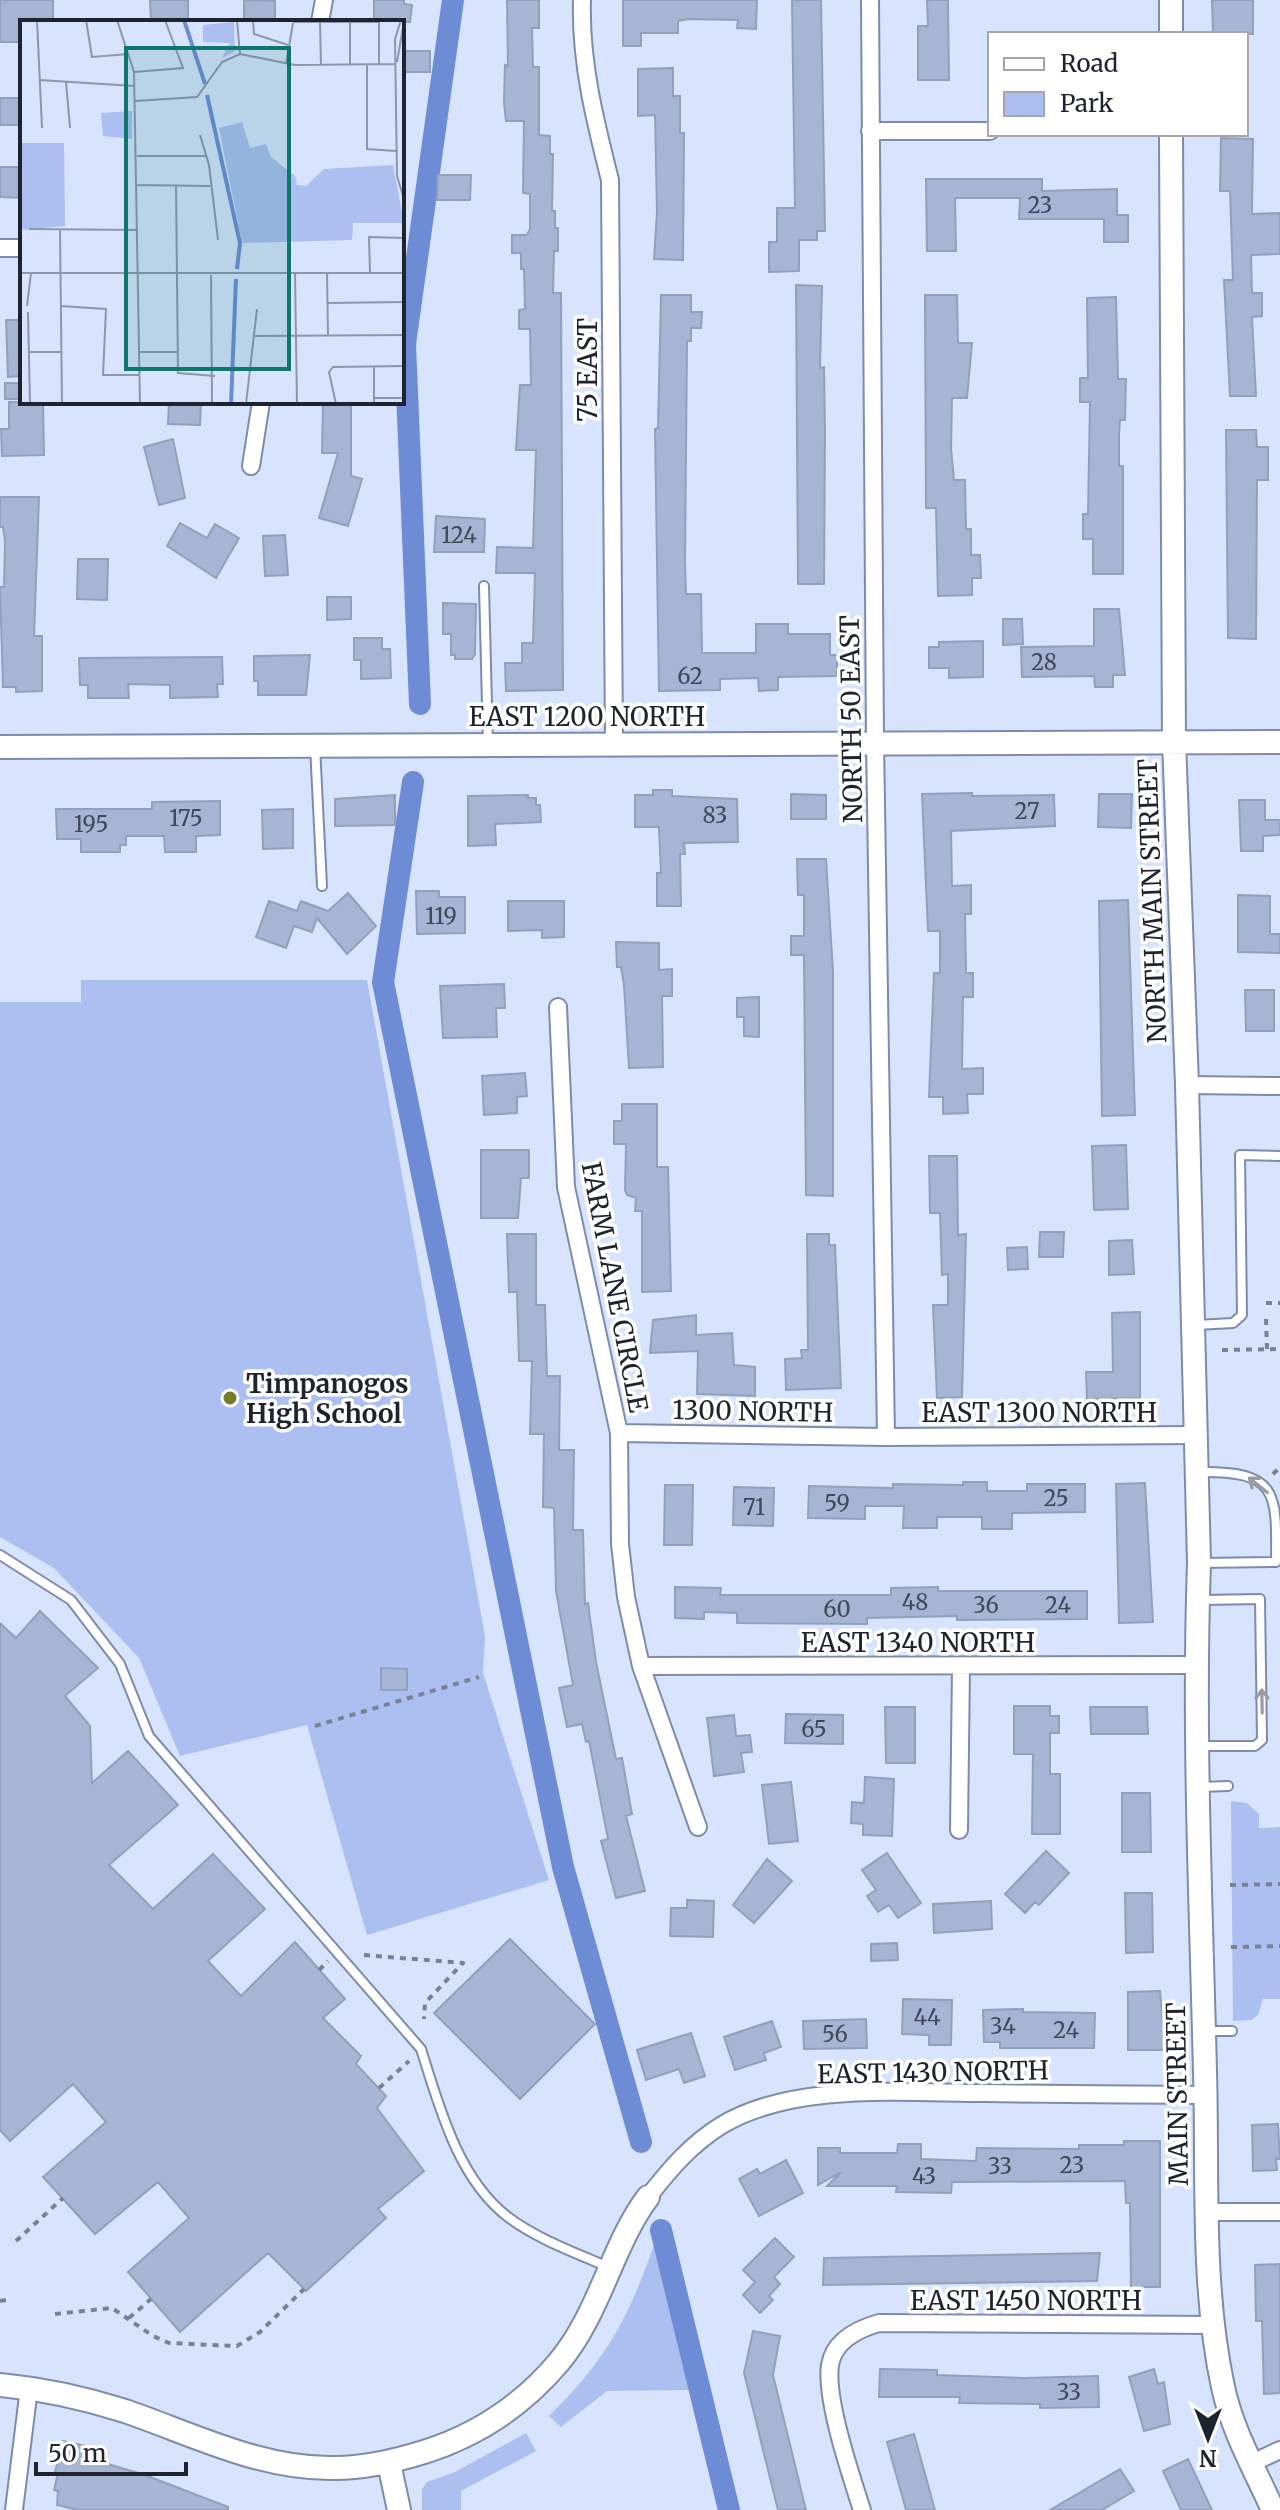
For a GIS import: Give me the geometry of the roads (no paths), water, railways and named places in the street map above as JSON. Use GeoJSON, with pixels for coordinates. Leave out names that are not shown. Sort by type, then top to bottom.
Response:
{"type":"FeatureCollection","features":[{"type":"Feature","properties":{"kind":"street"},"geometry":{"type":"LineString","coordinates":[[320,20],[324,0]]}},
{"type":"Feature","properties":{"kind":"street","name":"75 EAST"},"geometry":{"type":"LineString","coordinates":[[582,0],[585,61],[610,180],[614,744]]}},
{"type":"Feature","properties":{"kind":"street","name":"NORTH 50 EAST"},"geometry":{"type":"LineString","coordinates":[[870,0],[875,741],[886,1437]]}},
{"type":"Feature","properties":{"kind":"street"},"geometry":{"type":"LineString","coordinates":[[1171,0],[1171,32]]}},
{"type":"Feature","properties":{"kind":"street"},"geometry":{"type":"LineString","coordinates":[[870,131],[988,131]]}},
{"type":"Feature","properties":{"kind":"street","name":"NORTH MAIN STREET"},"geometry":{"type":"LineString","coordinates":[[1171,136],[1174,741],[1187,1085],[1193,1435],[1199,1563],[1195,1665]]}},
{"type":"Feature","properties":{"kind":"street"},"geometry":{"type":"LineString","coordinates":[[251,466],[261,404]]}},
{"type":"Feature","properties":{"kind":"street","name":"EAST 1200 NORTH"},"geometry":{"type":"LineString","coordinates":[[0,747],[875,741],[1280,742]]}},
{"type":"Feature","properties":{"kind":"street","name":"FARM LANE CIRCLE"},"geometry":{"type":"LineString","coordinates":[[558,1007],[566,1187],[619,1433],[620,1544],[626,1597],[641,1666],[698,1827]]}},
{"type":"Feature","properties":{"kind":"street"},"geometry":{"type":"LineString","coordinates":[[1187,1085],[1280,1086]]}},
{"type":"Feature","properties":{"kind":"street","name":"1300 NORTH"},"geometry":{"type":"LineString","coordinates":[[619,1433],[886,1437]]}},
{"type":"Feature","properties":{"kind":"street","name":"EAST 1300 NORTH"},"geometry":{"type":"LineString","coordinates":[[886,1437],[1193,1435]]}},
{"type":"Feature","properties":{"kind":"street","name":"EAST 1340 NORTH"},"geometry":{"type":"LineString","coordinates":[[641,1666],[1195,1665]]}},
{"type":"Feature","properties":{"kind":"street","name":"MAIN STREET"},"geometry":{"type":"LineString","coordinates":[[1195,1665],[1208,2212],[1214,2325],[1224,2392],[1273,2510]]}},
{"type":"Feature","properties":{"kind":"street"},"geometry":{"type":"LineString","coordinates":[[959,1830],[961,1666]]}},
{"type":"Feature","properties":{"kind":"street","name":"EAST 1430 NORTH"},"geometry":{"type":"LineString","coordinates":[[648,2197],[691,2147],[724,2124],[754,2111],[798,2099],[878,2093],[1206,2095]]}},
{"type":"Feature","properties":{"kind":"street"},"geometry":{"type":"LineString","coordinates":[[0,2385],[29,2388],[124,2411],[226,2448],[275,2461],[333,2469],[389,2463],[457,2442],[501,2417],[560,2361],[602,2294],[648,2197]]}},
{"type":"Feature","properties":{"kind":"street"},"geometry":{"type":"LineString","coordinates":[[1208,2212],[1280,2212]]}},
{"type":"Feature","properties":{"kind":"street","name":"EAST 1450 NORTH"},"geometry":{"type":"LineString","coordinates":[[862,2510],[836,2422],[830,2365],[843,2340],[859,2328],[879,2323],[1214,2325]]}},
{"type":"Feature","properties":{"kind":"street"},"geometry":{"type":"LineString","coordinates":[[14,2510],[29,2388]]}},
{"type":"Feature","properties":{"kind":"street"},"geometry":{"type":"LineString","coordinates":[[1252,2463],[1280,2450]]}},
{"type":"Feature","properties":{"kind":"street"},"geometry":{"type":"LineString","coordinates":[[389,2463],[399,2510]]}},
{"type":"Feature","properties":{"kind":"lane"},"geometry":{"type":"LineString","coordinates":[[484,586],[488,745]]}},
{"type":"Feature","properties":{"kind":"lane"},"geometry":{"type":"LineString","coordinates":[[315,746],[322,886]]}},
{"type":"Feature","properties":{"kind":"lane"},"geometry":{"type":"LineString","coordinates":[[1191,1325],[1233,1323],[1242,1315],[1240,1155],[1280,1156]]}},
{"type":"Feature","properties":{"kind":"lane"},"geometry":{"type":"LineString","coordinates":[[1195,1472],[1238,1472],[1263,1485],[1277,1507],[1276,1562],[1199,1563]]}},
{"type":"Feature","properties":{"kind":"lane"},"geometry":{"type":"LineString","coordinates":[[0,1555],[71,1600],[120,1664],[149,1736],[421,2049],[441,2112],[469,2172],[506,2216],[544,2239],[612,2269]]}},
{"type":"Feature","properties":{"kind":"lane"},"geometry":{"type":"LineString","coordinates":[[1197,1746],[1255,1746],[1262,1740],[1260,1599],[1198,1601]]}},
{"type":"Feature","properties":{"kind":"lane"},"geometry":{"type":"LineString","coordinates":[[1198,1787],[1228,1786]]}},
{"type":"Feature","properties":{"kind":"lane"},"geometry":{"type":"LineString","coordinates":[[1204,2031],[1232,2031]]}},
{"type":"Feature","properties":{"kind":"waterway"},"geometry":{"type":"LineString","coordinates":[[420,704],[405,344],[453,0]]}},
{"type":"Feature","properties":{"kind":"waterway"},"geometry":{"type":"LineString","coordinates":[[413,782],[383,982],[563,1867],[641,2142]]}},
{"type":"Feature","properties":{"kind":"waterway"},"geometry":{"type":"LineString","coordinates":[[661,2230],[729,2510]]}},
{"type":"Feature","properties":{"kind":"place","name":"Timpanogos High School"},"geometry":{"type":"Point","coordinates":[230,1398]}}]}
